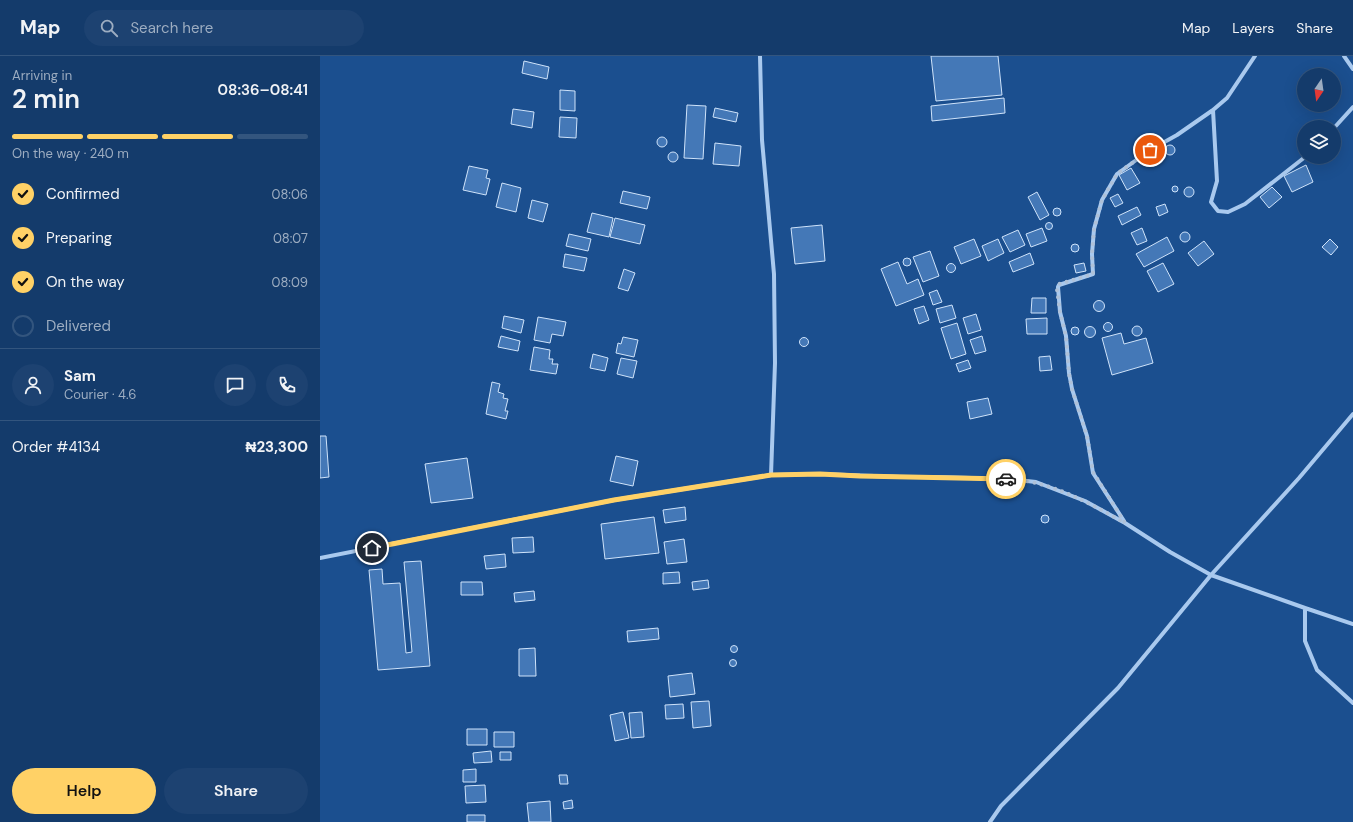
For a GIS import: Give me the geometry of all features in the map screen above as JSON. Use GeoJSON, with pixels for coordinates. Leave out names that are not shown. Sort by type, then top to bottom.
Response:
{"type":"FeatureCollection","features":[{"type":"Feature","properties":{"kind":"street"},"geometry":{"type":"LineString","coordinates":[[760,56],[762,140],[774,274],[775,363],[771,475]]}},
{"type":"Feature","properties":{"kind":"street"},"geometry":{"type":"LineString","coordinates":[[1125,523],[1093,472],[1087,436],[1072,389],[1069,374],[1066,336],[1060,312],[1058,287],[1059,284],[1093,274],[1092,254],[1094,229],[1102,200],[1117,174],[1127,165],[1214,110],[1227,98],[1255,56]]}},
{"type":"Feature","properties":{"kind":"street"},"geometry":{"type":"LineString","coordinates":[[1344,56],[1353,69]]}},
{"type":"Feature","properties":{"kind":"street"},"geometry":{"type":"LineString","coordinates":[[1341,120],[1353,107]]}},
{"type":"Feature","properties":{"kind":"street"},"geometry":{"type":"LineString","coordinates":[[1214,110],[1217,181],[1211,202],[1218,211],[1228,212],[1245,204],[1297,163]]}},
{"type":"Feature","properties":{"kind":"street"},"geometry":{"type":"LineString","coordinates":[[990,822],[1001,806],[1118,688],[1211,575],[1299,478],[1353,414]]}},
{"type":"Feature","properties":{"kind":"street"},"geometry":{"type":"LineString","coordinates":[[320,558],[614,500],[771,475],[820,474],[1009,479],[1036,482],[1085,502],[1125,523],[1170,552],[1211,575],[1353,624]]}},
{"type":"Feature","properties":{"kind":"street"},"geometry":{"type":"LineString","coordinates":[[1305,608],[1305,641],[1317,670],[1353,703]]}},
{"type":"Feature","properties":{"kind":"building"},"geometry":{"type":"Polygon","coordinates":[[[931,56],[998,56],[1002,95],[936,101],[931,56]]]}},
{"type":"Feature","properties":{"kind":"building"},"geometry":{"type":"Polygon","coordinates":[[[524,61],[549,67],[547,79],[522,73],[524,61]]]}},
{"type":"Feature","properties":{"kind":"building"},"geometry":{"type":"Polygon","coordinates":[[[560,90],[575,91],[575,111],[560,110],[560,90]]]}},
{"type":"Feature","properties":{"kind":"building"},"geometry":{"type":"Polygon","coordinates":[[[1004,98],[1005,113],[932,121],[931,106],[1004,98]]]}},
{"type":"Feature","properties":{"kind":"building"},"geometry":{"type":"Polygon","coordinates":[[[687,105],[706,106],[703,159],[684,158],[687,105]]]}},
{"type":"Feature","properties":{"kind":"building"},"geometry":{"type":"Polygon","coordinates":[[[715,108],[738,113],[736,122],[713,117],[715,108]]]}},
{"type":"Feature","properties":{"kind":"building"},"geometry":{"type":"Polygon","coordinates":[[[513,109],[534,112],[532,128],[511,124],[513,109]]]}},
{"type":"Feature","properties":{"kind":"building"},"geometry":{"type":"Polygon","coordinates":[[[560,117],[577,118],[576,138],[559,137],[560,117]]]}},
{"type":"Feature","properties":{"kind":"building"},"geometry":{"type":"Polygon","coordinates":[[[660,137],[664,137],[666,138],[666,146],[660,147],[657,144],[657,140],[660,137]]]}},
{"type":"Feature","properties":{"kind":"building"},"geometry":{"type":"Polygon","coordinates":[[[715,143],[741,146],[739,166],[713,164],[715,143]]]}},
{"type":"Feature","properties":{"kind":"building"},"geometry":{"type":"Polygon","coordinates":[[[1168,145],[1172,145],[1175,150],[1172,155],[1168,155],[1165,152],[1165,148],[1168,145]]]}},
{"type":"Feature","properties":{"kind":"building"},"geometry":{"type":"Polygon","coordinates":[[[671,152],[675,152],[677,153],[677,161],[671,162],[668,159],[668,155],[671,152]]]}},
{"type":"Feature","properties":{"kind":"building"},"geometry":{"type":"Polygon","coordinates":[[[1306,165],[1313,182],[1292,192],[1284,176],[1306,165]]]}},
{"type":"Feature","properties":{"kind":"building"},"geometry":{"type":"Polygon","coordinates":[[[469,166],[488,170],[486,178],[490,179],[486,195],[463,190],[469,166]]]}},
{"type":"Feature","properties":{"kind":"building"},"geometry":{"type":"Polygon","coordinates":[[[1131,168],[1140,183],[1127,190],[1119,175],[1131,168]]]}},
{"type":"Feature","properties":{"kind":"building"},"geometry":{"type":"Polygon","coordinates":[[[502,183],[521,188],[516,212],[496,207],[502,183]]]}},
{"type":"Feature","properties":{"kind":"building"},"geometry":{"type":"Polygon","coordinates":[[[1175,186],[1178,189],[1175,192],[1172,189],[1175,186]]]}},
{"type":"Feature","properties":{"kind":"building"},"geometry":{"type":"Polygon","coordinates":[[[1189,187],[1194,192],[1189,197],[1184,192],[1189,187]]]}},
{"type":"Feature","properties":{"kind":"building"},"geometry":{"type":"Polygon","coordinates":[[[1272,187],[1282,197],[1269,208],[1260,197],[1272,187]]]}},
{"type":"Feature","properties":{"kind":"building"},"geometry":{"type":"Polygon","coordinates":[[[623,191],[650,197],[647,209],[620,203],[623,191]]]}},
{"type":"Feature","properties":{"kind":"building"},"geometry":{"type":"Polygon","coordinates":[[[1037,192],[1049,215],[1040,220],[1028,197],[1037,192]]]}},
{"type":"Feature","properties":{"kind":"building"},"geometry":{"type":"Polygon","coordinates":[[[1118,194],[1123,203],[1115,207],[1110,198],[1118,194]]]}},
{"type":"Feature","properties":{"kind":"building"},"geometry":{"type":"Polygon","coordinates":[[[532,200],[548,204],[543,222],[528,218],[532,200]]]}},
{"type":"Feature","properties":{"kind":"building"},"geometry":{"type":"Polygon","coordinates":[[[1165,204],[1168,212],[1159,216],[1156,207],[1165,204]]]}},
{"type":"Feature","properties":{"kind":"building"},"geometry":{"type":"Polygon","coordinates":[[[1137,207],[1141,215],[1122,225],[1118,216],[1137,207]]]}},
{"type":"Feature","properties":{"kind":"building"},"geometry":{"type":"Polygon","coordinates":[[[1055,208],[1059,208],[1061,212],[1059,216],[1055,216],[1053,214],[1053,210],[1055,208]]]}},
{"type":"Feature","properties":{"kind":"building"},"geometry":{"type":"Polygon","coordinates":[[[592,213],[613,218],[609,237],[587,232],[592,213]]]}},
{"type":"Feature","properties":{"kind":"building"},"geometry":{"type":"Polygon","coordinates":[[[615,218],[645,225],[640,244],[610,237],[615,218]]]}},
{"type":"Feature","properties":{"kind":"building"},"geometry":{"type":"Polygon","coordinates":[[[1049,223],[1052,226],[1049,229],[1046,226],[1049,223]]]}},
{"type":"Feature","properties":{"kind":"building"},"geometry":{"type":"Polygon","coordinates":[[[822,225],[825,261],[795,264],[791,228],[822,225]]]}},
{"type":"Feature","properties":{"kind":"building"},"geometry":{"type":"Polygon","coordinates":[[[1042,228],[1047,241],[1031,247],[1026,234],[1042,228]]]}},
{"type":"Feature","properties":{"kind":"building"},"geometry":{"type":"Polygon","coordinates":[[[1142,228],[1147,241],[1137,245],[1131,233],[1142,228]]]}},
{"type":"Feature","properties":{"kind":"building"},"geometry":{"type":"Polygon","coordinates":[[[1018,230],[1025,245],[1010,252],[1002,237],[1018,230]]]}},
{"type":"Feature","properties":{"kind":"building"},"geometry":{"type":"Polygon","coordinates":[[[1183,232],[1187,232],[1189,233],[1189,241],[1183,242],[1180,239],[1180,235],[1183,232]]]}},
{"type":"Feature","properties":{"kind":"building"},"geometry":{"type":"Polygon","coordinates":[[[569,234],[591,239],[588,251],[566,246],[569,234]]]}},
{"type":"Feature","properties":{"kind":"building"},"geometry":{"type":"Polygon","coordinates":[[[1167,237],[1174,251],[1144,267],[1136,254],[1167,237]]]}},
{"type":"Feature","properties":{"kind":"building"},"geometry":{"type":"Polygon","coordinates":[[[974,239],[981,256],[961,264],[954,247],[974,239]]]}},
{"type":"Feature","properties":{"kind":"building"},"geometry":{"type":"Polygon","coordinates":[[[998,239],[1004,253],[988,261],[982,246],[998,239]]]}},
{"type":"Feature","properties":{"kind":"building"},"geometry":{"type":"Polygon","coordinates":[[[1330,239],[1338,247],[1331,255],[1322,247],[1330,239]]]}},
{"type":"Feature","properties":{"kind":"building"},"geometry":{"type":"Polygon","coordinates":[[[1204,241],[1214,254],[1198,266],[1188,253],[1204,241]]]}},
{"type":"Feature","properties":{"kind":"building"},"geometry":{"type":"Polygon","coordinates":[[[1075,244],[1078,245],[1078,251],[1075,252],[1072,251],[1071,248],[1072,245],[1075,244]]]}},
{"type":"Feature","properties":{"kind":"building"},"geometry":{"type":"Polygon","coordinates":[[[930,251],[939,276],[923,282],[913,257],[930,251]]]}},
{"type":"Feature","properties":{"kind":"building"},"geometry":{"type":"Polygon","coordinates":[[[1030,253],[1034,264],[1013,272],[1009,262],[1030,253]]]}},
{"type":"Feature","properties":{"kind":"building"},"geometry":{"type":"Polygon","coordinates":[[[565,254],[587,258],[584,271],[563,267],[565,254]]]}},
{"type":"Feature","properties":{"kind":"building"},"geometry":{"type":"Polygon","coordinates":[[[905,258],[909,258],[911,262],[909,266],[905,266],[903,264],[903,260],[905,258]]]}},
{"type":"Feature","properties":{"kind":"building"},"geometry":{"type":"Polygon","coordinates":[[[898,262],[907,284],[918,279],[924,295],[896,306],[881,269],[898,262]]]}},
{"type":"Feature","properties":{"kind":"building"},"geometry":{"type":"Polygon","coordinates":[[[1084,263],[1086,271],[1076,273],[1074,265],[1084,263]]]}},
{"type":"Feature","properties":{"kind":"building"},"geometry":{"type":"Polygon","coordinates":[[[1163,263],[1174,284],[1158,292],[1147,271],[1163,263]]]}},
{"type":"Feature","properties":{"kind":"building"},"geometry":{"type":"Polygon","coordinates":[[[949,264],[953,264],[955,268],[953,272],[949,272],[947,270],[947,266],[949,264]]]}},
{"type":"Feature","properties":{"kind":"building"},"geometry":{"type":"Polygon","coordinates":[[[624,269],[635,273],[628,291],[618,288],[624,269]]]}},
{"type":"Feature","properties":{"kind":"building"},"geometry":{"type":"Polygon","coordinates":[[[937,290],[942,302],[933,305],[929,293],[937,290]]]}},
{"type":"Feature","properties":{"kind":"building"},"geometry":{"type":"Polygon","coordinates":[[[1032,298],[1046,298],[1046,313],[1031,313],[1032,298]]]}},
{"type":"Feature","properties":{"kind":"building"},"geometry":{"type":"Polygon","coordinates":[[[1097,301],[1101,301],[1103,302],[1103,310],[1097,311],[1094,308],[1094,304],[1097,301]]]}},
{"type":"Feature","properties":{"kind":"building"},"geometry":{"type":"Polygon","coordinates":[[[952,305],[956,318],[940,323],[936,309],[952,305]]]}},
{"type":"Feature","properties":{"kind":"building"},"geometry":{"type":"Polygon","coordinates":[[[924,306],[929,320],[919,324],[914,309],[924,306]]]}},
{"type":"Feature","properties":{"kind":"building"},"geometry":{"type":"Polygon","coordinates":[[[976,314],[981,330],[968,334],[963,318],[976,314]]]}},
{"type":"Feature","properties":{"kind":"building"},"geometry":{"type":"Polygon","coordinates":[[[504,316],[524,320],[521,333],[502,328],[504,316]]]}},
{"type":"Feature","properties":{"kind":"building"},"geometry":{"type":"Polygon","coordinates":[[[538,317],[566,322],[563,336],[552,334],[550,343],[534,340],[538,317]]]}},
{"type":"Feature","properties":{"kind":"building"},"geometry":{"type":"Polygon","coordinates":[[[1047,318],[1047,334],[1027,334],[1026,319],[1047,318]]]}},
{"type":"Feature","properties":{"kind":"building"},"geometry":{"type":"Polygon","coordinates":[[[1108,322],[1113,327],[1108,332],[1103,327],[1108,322]]]}},
{"type":"Feature","properties":{"kind":"building"},"geometry":{"type":"Polygon","coordinates":[[[957,323],[966,354],[951,359],[941,328],[957,323]]]}},
{"type":"Feature","properties":{"kind":"building"},"geometry":{"type":"Polygon","coordinates":[[[1135,326],[1139,326],[1141,327],[1141,335],[1135,336],[1132,333],[1132,329],[1135,326]]]}},
{"type":"Feature","properties":{"kind":"building"},"geometry":{"type":"Polygon","coordinates":[[[1073,327],[1077,327],[1079,331],[1077,335],[1073,335],[1071,333],[1071,329],[1073,327]]]}},
{"type":"Feature","properties":{"kind":"building"},"geometry":{"type":"Polygon","coordinates":[[[1088,327],[1092,327],[1094,328],[1094,336],[1088,337],[1085,334],[1085,330],[1088,327]]]}},
{"type":"Feature","properties":{"kind":"building"},"geometry":{"type":"Polygon","coordinates":[[[1121,333],[1124,344],[1146,338],[1153,363],[1112,375],[1102,338],[1121,333]]]}},
{"type":"Feature","properties":{"kind":"building"},"geometry":{"type":"Polygon","coordinates":[[[501,336],[520,341],[518,351],[498,347],[501,336]]]}},
{"type":"Feature","properties":{"kind":"building"},"geometry":{"type":"Polygon","coordinates":[[[982,336],[986,351],[975,354],[970,340],[982,336]]]}},
{"type":"Feature","properties":{"kind":"building"},"geometry":{"type":"Polygon","coordinates":[[[623,337],[638,340],[634,357],[616,353],[618,343],[621,344],[623,337]]]}},
{"type":"Feature","properties":{"kind":"building"},"geometry":{"type":"Polygon","coordinates":[[[804,337],[809,342],[804,347],[799,342],[804,337]]]}},
{"type":"Feature","properties":{"kind":"building"},"geometry":{"type":"Polygon","coordinates":[[[534,347],[550,350],[549,359],[553,359],[552,364],[558,364],[556,374],[530,370],[534,347]]]}},
{"type":"Feature","properties":{"kind":"building"},"geometry":{"type":"Polygon","coordinates":[[[593,354],[608,358],[605,371],[590,368],[593,354]]]}},
{"type":"Feature","properties":{"kind":"building"},"geometry":{"type":"Polygon","coordinates":[[[1050,356],[1052,370],[1040,371],[1039,357],[1050,356]]]}},
{"type":"Feature","properties":{"kind":"building"},"geometry":{"type":"Polygon","coordinates":[[[621,358],[637,361],[633,378],[617,374],[621,358]]]}},
{"type":"Feature","properties":{"kind":"building"},"geometry":{"type":"Polygon","coordinates":[[[968,360],[971,368],[959,372],[956,364],[968,360]]]}},
{"type":"Feature","properties":{"kind":"building"},"geometry":{"type":"Polygon","coordinates":[[[492,382],[500,384],[498,392],[504,394],[503,398],[508,399],[505,411],[508,411],[506,419],[486,414],[492,382]]]}},
{"type":"Feature","properties":{"kind":"building"},"geometry":{"type":"Polygon","coordinates":[[[988,398],[992,414],[970,419],[967,402],[988,398]]]}},
{"type":"Feature","properties":{"kind":"building"},"geometry":{"type":"Polygon","coordinates":[[[320,436],[326,436],[329,477],[320,478],[320,436]]]}},
{"type":"Feature","properties":{"kind":"building"},"geometry":{"type":"Polygon","coordinates":[[[616,456],[638,461],[633,486],[610,481],[616,456]]]}},
{"type":"Feature","properties":{"kind":"building"},"geometry":{"type":"Polygon","coordinates":[[[467,458],[473,498],[431,503],[425,464],[467,458]]]}},
{"type":"Feature","properties":{"kind":"building"},"geometry":{"type":"Polygon","coordinates":[[[685,507],[686,520],[665,523],[663,510],[685,507]]]}},
{"type":"Feature","properties":{"kind":"building"},"geometry":{"type":"Polygon","coordinates":[[[1043,515],[1047,515],[1049,519],[1047,523],[1043,523],[1041,521],[1041,517],[1043,515]]]}},
{"type":"Feature","properties":{"kind":"building"},"geometry":{"type":"Polygon","coordinates":[[[654,517],[659,553],[605,559],[601,524],[654,517]]]}},
{"type":"Feature","properties":{"kind":"building"},"geometry":{"type":"Polygon","coordinates":[[[533,537],[534,552],[513,553],[512,538],[533,537]]]}},
{"type":"Feature","properties":{"kind":"building"},"geometry":{"type":"Polygon","coordinates":[[[684,539],[687,562],[667,564],[664,542],[684,539]]]}},
{"type":"Feature","properties":{"kind":"building"},"geometry":{"type":"Polygon","coordinates":[[[505,554],[506,567],[486,569],[484,556],[505,554]]]}},
{"type":"Feature","properties":{"kind":"building"},"geometry":{"type":"Polygon","coordinates":[[[421,561],[430,666],[378,670],[369,570],[382,569],[383,584],[400,583],[406,653],[412,652],[404,562],[421,561]]]}},
{"type":"Feature","properties":{"kind":"building"},"geometry":{"type":"Polygon","coordinates":[[[679,572],[680,583],[663,584],[663,573],[679,572]]]}},
{"type":"Feature","properties":{"kind":"building"},"geometry":{"type":"Polygon","coordinates":[[[708,580],[709,588],[693,590],[692,582],[708,580]]]}},
{"type":"Feature","properties":{"kind":"building"},"geometry":{"type":"Polygon","coordinates":[[[461,582],[482,582],[483,595],[461,595],[461,582]]]}},
{"type":"Feature","properties":{"kind":"building"},"geometry":{"type":"Polygon","coordinates":[[[534,591],[535,600],[515,602],[514,593],[534,591]]]}},
{"type":"Feature","properties":{"kind":"building"},"geometry":{"type":"Polygon","coordinates":[[[658,628],[659,639],[628,642],[627,631],[658,628]]]}},
{"type":"Feature","properties":{"kind":"building"},"geometry":{"type":"Polygon","coordinates":[[[734,645],[737,646],[737,652],[734,653],[731,652],[730,649],[731,646],[734,645]]]}},
{"type":"Feature","properties":{"kind":"building"},"geometry":{"type":"Polygon","coordinates":[[[535,648],[536,676],[519,676],[519,649],[535,648]]]}},
{"type":"Feature","properties":{"kind":"building"},"geometry":{"type":"Polygon","coordinates":[[[733,659],[736,660],[736,666],[733,667],[730,666],[729,663],[730,660],[733,659]]]}},
{"type":"Feature","properties":{"kind":"building"},"geometry":{"type":"Polygon","coordinates":[[[692,673],[695,694],[670,697],[668,676],[692,673]]]}},
{"type":"Feature","properties":{"kind":"building"},"geometry":{"type":"Polygon","coordinates":[[[709,701],[711,726],[693,728],[691,702],[709,701]]]}},
{"type":"Feature","properties":{"kind":"building"},"geometry":{"type":"Polygon","coordinates":[[[683,704],[684,718],[666,719],[665,705],[683,704]]]}},
{"type":"Feature","properties":{"kind":"building"},"geometry":{"type":"Polygon","coordinates":[[[623,712],[629,738],[615,741],[610,715],[623,712]]]}},
{"type":"Feature","properties":{"kind":"building"},"geometry":{"type":"Polygon","coordinates":[[[642,712],[644,737],[631,738],[629,713],[642,712]]]}},
{"type":"Feature","properties":{"kind":"building"},"geometry":{"type":"Polygon","coordinates":[[[467,729],[487,729],[487,745],[467,745],[467,729]]]}},
{"type":"Feature","properties":{"kind":"building"},"geometry":{"type":"Polygon","coordinates":[[[494,732],[514,732],[514,747],[494,747],[494,732]]]}},
{"type":"Feature","properties":{"kind":"building"},"geometry":{"type":"Polygon","coordinates":[[[491,751],[492,762],[474,763],[473,753],[491,751]]]}},
{"type":"Feature","properties":{"kind":"building"},"geometry":{"type":"Polygon","coordinates":[[[500,752],[511,752],[511,760],[500,760],[500,752]]]}},
{"type":"Feature","properties":{"kind":"building"},"geometry":{"type":"Polygon","coordinates":[[[476,769],[476,782],[463,782],[463,770],[476,769]]]}},
{"type":"Feature","properties":{"kind":"building"},"geometry":{"type":"Polygon","coordinates":[[[559,775],[567,775],[568,784],[560,784],[559,775]]]}},
{"type":"Feature","properties":{"kind":"building"},"geometry":{"type":"Polygon","coordinates":[[[485,785],[486,802],[466,803],[465,786],[485,785]]]}},
{"type":"Feature","properties":{"kind":"building"},"geometry":{"type":"Polygon","coordinates":[[[572,800],[573,808],[564,809],[563,802],[572,800]]]}},
{"type":"Feature","properties":{"kind":"building"},"geometry":{"type":"Polygon","coordinates":[[[550,801],[551,822],[529,822],[527,803],[550,801]]]}},
{"type":"Feature","properties":{"kind":"building"},"geometry":{"type":"Polygon","coordinates":[[[467,815],[485,815],[485,822],[467,822],[467,815]]]}},
{"type":"Feature","properties":{"kind":"way so far"},"geometry":{"type":"LineString","coordinates":[[1006,479],[1036,482],[1085,502],[1125,523],[1116,511],[1093,472],[1087,436],[1072,389],[1069,374],[1065,328],[1060,312],[1057,290],[1059,284],[1093,274],[1092,254],[1094,229],[1102,200],[1117,174],[1127,165],[1150,150]]}},
{"type":"Feature","properties":{"kind":"route"},"geometry":{"type":"LineString","coordinates":[[372,548],[614,500],[771,475],[820,474],[1006,479]]}}]}
